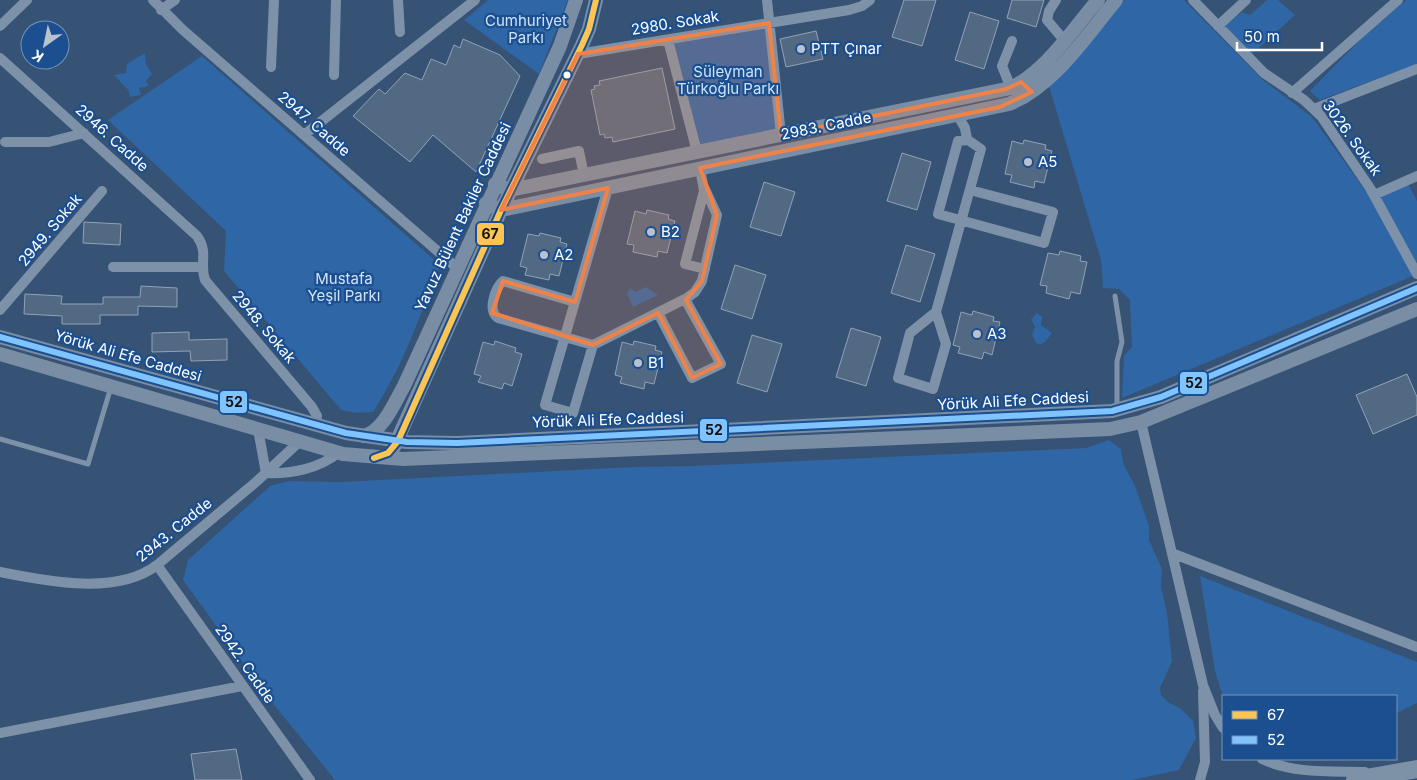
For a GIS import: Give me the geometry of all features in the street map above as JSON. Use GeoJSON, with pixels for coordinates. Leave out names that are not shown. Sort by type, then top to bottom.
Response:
{"type":"FeatureCollection","features":[{"type":"Feature","properties":{"kind":"highway"},"geometry":{"type":"LineString","coordinates":[[1355,780],[1417,769]]}},
{"type":"Feature","properties":{"kind":"street"},"geometry":{"type":"LineString","coordinates":[[0,26],[27,0]]}},
{"type":"Feature","properties":{"kind":"street","name":"2947. Cadde"},"geometry":{"type":"LineString","coordinates":[[153,0],[161,10],[457,268]]}},
{"type":"Feature","properties":{"kind":"street"},"geometry":{"type":"LineString","coordinates":[[161,10],[175,0]]}},
{"type":"Feature","properties":{"kind":"street"},"geometry":{"type":"LineString","coordinates":[[271,67],[274,0]]}},
{"type":"Feature","properties":{"kind":"street"},"geometry":{"type":"LineString","coordinates":[[334,75],[336,0]]}},
{"type":"Feature","properties":{"kind":"street"},"geometry":{"type":"LineString","coordinates":[[398,0],[400,32]]}},
{"type":"Feature","properties":{"kind":"street"},"geometry":{"type":"LineString","coordinates":[[304,135],[474,0]]}},
{"type":"Feature","properties":{"kind":"street","name":"Yavuz Bülent Bakiler Caddesi"},"geometry":{"type":"LineString","coordinates":[[364,436],[378,428],[393,406],[560,46],[576,0]]}},
{"type":"Feature","properties":{"kind":"street"},"geometry":{"type":"LineString","coordinates":[[374,458],[388,453],[398,441],[510,190],[578,54],[589,28],[596,0]]}},
{"type":"Feature","properties":{"kind":"street"},"geometry":{"type":"LineString","coordinates":[[767,0],[781,136]]}},
{"type":"Feature","properties":{"kind":"street"},"geometry":{"type":"LineString","coordinates":[[1056,0],[1049,11],[1047,20],[1064,40]]}},
{"type":"Feature","properties":{"kind":"street","name":"2983. Cadde"},"geometry":{"type":"LineString","coordinates":[[501,210],[1009,104],[1021,87],[1098,0]]}},
{"type":"Feature","properties":{"kind":"street","name":"2983. Cadde"},"geometry":{"type":"LineString","coordinates":[[510,190],[1021,87],[1064,61],[1116,0]]}},
{"type":"Feature","properties":{"kind":"street","name":"3026. Sokak"},"geometry":{"type":"LineString","coordinates":[[1193,0],[1264,73],[1314,109],[1374,195],[1417,274]]}},
{"type":"Feature","properties":{"kind":"street"},"geometry":{"type":"LineString","coordinates":[[1218,26],[1246,0]]}},
{"type":"Feature","properties":{"kind":"street"},"geometry":{"type":"LineString","coordinates":[[1292,93],[1398,0]]}},
{"type":"Feature","properties":{"kind":"street","name":"2980. Sokak"},"geometry":{"type":"LineString","coordinates":[[578,54],[849,10],[867,2]]}},
{"type":"Feature","properties":{"kind":"street"},"geometry":{"type":"LineString","coordinates":[[574,302],[503,281],[499,286],[492,307],[493,315],[498,318],[593,346],[685,299],[698,288],[705,269],[717,215],[704,187],[697,152],[668,40]]}},
{"type":"Feature","properties":{"kind":"street"},"geometry":{"type":"LineString","coordinates":[[1012,41],[1002,66],[1021,87]]}},
{"type":"Feature","properties":{"kind":"street","name":"2946. Cadde"},"geometry":{"type":"LineString","coordinates":[[0,58],[194,233],[201,243]]}},
{"type":"Feature","properties":{"kind":"street"},"geometry":{"type":"LineString","coordinates":[[1314,109],[1417,69]]}},
{"type":"Feature","properties":{"kind":"street"},"geometry":{"type":"LineString","coordinates":[[936,312],[910,333],[898,378],[933,389],[946,344],[936,312],[981,149],[967,139],[965,128],[958,116]]}},
{"type":"Feature","properties":{"kind":"street"},"geometry":{"type":"LineString","coordinates":[[5,142],[49,142],[84,133]]}},
{"type":"Feature","properties":{"kind":"street"},"geometry":{"type":"LineString","coordinates":[[967,139],[957,142],[938,214],[1044,243],[1053,212],[970,190]]}},
{"type":"Feature","properties":{"kind":"street"},"geometry":{"type":"LineString","coordinates":[[542,159],[579,151],[584,176]]}},
{"type":"Feature","properties":{"kind":"street"},"geometry":{"type":"LineString","coordinates":[[1374,195],[1417,176]]}},
{"type":"Feature","properties":{"kind":"street"},"geometry":{"type":"LineString","coordinates":[[495,184],[510,190]]}},
{"type":"Feature","properties":{"kind":"street"},"geometry":{"type":"LineString","coordinates":[[704,187],[685,264],[705,269]]}},
{"type":"Feature","properties":{"kind":"street"},"geometry":{"type":"LineString","coordinates":[[593,346],[574,413],[544,405],[608,188]]}},
{"type":"Feature","properties":{"kind":"street","name":"2949. Sokak"},"geometry":{"type":"LineString","coordinates":[[0,310],[102,191]]}},
{"type":"Feature","properties":{"kind":"street"},"geometry":{"type":"LineString","coordinates":[[486,203],[501,210]]}},
{"type":"Feature","properties":{"kind":"street","name":"2948. Sokak"},"geometry":{"type":"LineString","coordinates":[[201,243],[205,255],[202,267],[205,280],[312,407],[317,416],[316,425]]}},
{"type":"Feature","properties":{"kind":"street"},"geometry":{"type":"LineString","coordinates":[[112,267],[202,267]]}},
{"type":"Feature","properties":{"kind":"street"},"geometry":{"type":"LineString","coordinates":[[457,268],[471,275]]}},
{"type":"Feature","properties":{"kind":"street","name":"Yörük Ali Efe Caddesi"},"geometry":{"type":"LineString","coordinates":[[0,337],[316,425],[364,436],[398,441],[438,443],[711,432],[1117,410],[1134,406],[1417,288]]}},
{"type":"Feature","properties":{"kind":"street"},"geometry":{"type":"LineString","coordinates":[[658,313],[692,378],[721,364],[685,299]]}},
{"type":"Feature","properties":{"kind":"street","name":"Yörük Ali Efe Caddesi"},"geometry":{"type":"LineString","coordinates":[[0,354],[112,385],[338,453],[374,458],[412,459],[1100,430],[1141,422],[1417,309]]}},
{"type":"Feature","properties":{"kind":"street"},"geometry":{"type":"LineString","coordinates":[[1134,406],[1141,422],[1174,554],[1202,685],[1205,762],[1200,780]]}},
{"type":"Feature","properties":{"kind":"street"},"geometry":{"type":"LineString","coordinates":[[300,441],[316,425]]}},
{"type":"Feature","properties":{"kind":"street"},"geometry":{"type":"LineString","coordinates":[[258,429],[266,472],[283,473],[302,470],[322,463],[338,453]]}},
{"type":"Feature","properties":{"kind":"street","name":"2943. Cadde"},"geometry":{"type":"LineString","coordinates":[[0,572],[60,582],[109,583],[142,575],[157,565],[300,441]]}},
{"type":"Feature","properties":{"kind":"street"},"geometry":{"type":"LineString","coordinates":[[1174,554],[1417,647]]}},
{"type":"Feature","properties":{"kind":"street","name":"2942. Cadde"},"geometry":{"type":"LineString","coordinates":[[157,565],[310,780]]}},
{"type":"Feature","properties":{"kind":"street"},"geometry":{"type":"LineString","coordinates":[[1202,685],[1222,726]]}},
{"type":"Feature","properties":{"kind":"street"},"geometry":{"type":"LineString","coordinates":[[0,734],[242,686]]}},
{"type":"Feature","properties":{"kind":"street"},"geometry":{"type":"LineString","coordinates":[[1264,760],[1278,766],[1295,769],[1396,773]]}},
{"type":"Feature","properties":{"kind":"lane"},"geometry":{"type":"LineString","coordinates":[[1116,296],[1122,342],[1117,361],[1117,410]]}},
{"type":"Feature","properties":{"kind":"lane"},"geometry":{"type":"LineString","coordinates":[[0,439],[88,464],[112,385]]}},
{"type":"Feature","properties":{"kind":"highlighted area"},"geometry":{"type":"Polygon","coordinates":[[[769,23],[781,135],[1006,89],[1021,82],[1032,92],[1000,107],[700,168],[717,215],[702,281],[686,300],[721,364],[692,378],[658,313],[593,345],[492,313],[503,281],[575,302],[608,188],[501,210],[578,54],[769,23]]]}},
{"type":"Feature","properties":{"kind":"green space","name":"Cumhuriyet Parkı"},"geometry":{"type":"Polygon","coordinates":[[[488,0],[568,0],[539,74],[464,20],[488,0]]]}},
{"type":"Feature","properties":{"kind":"green space"},"geometry":{"type":"Polygon","coordinates":[[[1124,0],[1184,0],[1263,80],[1312,117],[1373,201],[1413,276],[1122,398],[1124,356],[1132,347],[1130,300],[1119,289],[1103,288],[1101,260],[1049,86],[1124,0]]]}},
{"type":"Feature","properties":{"kind":"green space"},"geometry":{"type":"Polygon","coordinates":[[[1267,0],[1278,0],[1295,15],[1252,54],[1225,26],[1242,12],[1250,15],[1267,0]]]}},
{"type":"Feature","properties":{"kind":"green space"},"geometry":{"type":"Polygon","coordinates":[[[1406,0],[1417,0],[1417,64],[1320,100],[1310,91],[1360,40],[1406,0]]]}},
{"type":"Feature","properties":{"kind":"green space","name":"Süleyman Türkoğlu Parkı"},"geometry":{"type":"Polygon","coordinates":[[[769,23],[781,135],[697,152],[668,40],[769,23]]]}},
{"type":"Feature","properties":{"kind":"green space"},"geometry":{"type":"Polygon","coordinates":[[[145,53],[146,64],[152,74],[146,81],[149,86],[139,88],[141,95],[130,97],[129,91],[114,75],[126,73],[127,64],[145,53]]]}},
{"type":"Feature","properties":{"kind":"green space","name":"Mustafa Yeşil Parkı"},"geometry":{"type":"Polygon","coordinates":[[[202,56],[440,265],[402,359],[373,412],[356,413],[341,410],[224,271],[226,231],[108,120],[202,56]]]}},
{"type":"Feature","properties":{"kind":"green space"},"geometry":{"type":"Polygon","coordinates":[[[1408,184],[1417,201],[1417,263],[1381,199],[1383,195],[1408,184]]]}},
{"type":"Feature","properties":{"kind":"green space"},"geometry":{"type":"Polygon","coordinates":[[[646,287],[658,295],[633,307],[627,294],[630,288],[636,292],[646,287]]]}},
{"type":"Feature","properties":{"kind":"green space"},"geometry":{"type":"Polygon","coordinates":[[[1037,313],[1042,317],[1041,325],[1052,333],[1040,345],[1036,343],[1032,335],[1035,327],[1031,319],[1037,313]]]}},
{"type":"Feature","properties":{"kind":"green space"},"geometry":{"type":"Polygon","coordinates":[[[1109,440],[1121,449],[1123,463],[1135,486],[1149,526],[1149,540],[1162,569],[1161,587],[1167,613],[1172,661],[1160,688],[1161,695],[1169,703],[1180,708],[1193,721],[1196,738],[1179,770],[1132,780],[335,780],[271,701],[183,580],[188,560],[270,486],[289,481],[342,482],[632,467],[1086,448],[1109,440]]]}},
{"type":"Feature","properties":{"kind":"green space"},"geometry":{"type":"Polygon","coordinates":[[[1200,576],[1417,662],[1417,703],[1397,713],[1397,695],[1222,695],[1215,671],[1200,576]]]}},
{"type":"Feature","properties":{"kind":"building"},"geometry":{"type":"Polygon","coordinates":[[[904,0],[936,0],[922,46],[892,37],[904,0]]]}},
{"type":"Feature","properties":{"kind":"building"},"geometry":{"type":"Polygon","coordinates":[[[1012,0],[1044,0],[1036,27],[1007,18],[1012,0]]]}},
{"type":"Feature","properties":{"kind":"building"},"geometry":{"type":"Polygon","coordinates":[[[970,12],[999,21],[984,69],[955,60],[970,12]]]}},
{"type":"Feature","properties":{"kind":"building","name":"PTT Çınar"},"geometry":{"type":"Polygon","coordinates":[[[816,31],[823,59],[786,67],[780,39],[816,31]]]}},
{"type":"Feature","properties":{"kind":"building"},"geometry":{"type":"Polygon","coordinates":[[[463,39],[500,55],[520,76],[476,172],[433,135],[410,162],[353,116],[379,89],[385,94],[405,73],[422,80],[431,59],[446,65],[454,45],[460,48],[463,39]]]}},
{"type":"Feature","properties":{"kind":"building"},"geometry":{"type":"Polygon","coordinates":[[[662,68],[675,129],[613,142],[612,137],[605,138],[604,134],[600,135],[591,90],[595,89],[594,86],[600,85],[599,81],[662,68]]]}},
{"type":"Feature","properties":{"kind":"building","name":"A5"},"geometry":{"type":"Polygon","coordinates":[[[1024,140],[1046,145],[1045,149],[1052,151],[1044,183],[1035,181],[1034,188],[1010,182],[1012,175],[1005,174],[1012,141],[1023,144],[1024,140]]]}},
{"type":"Feature","properties":{"kind":"building"},"geometry":{"type":"Polygon","coordinates":[[[902,153],[931,162],[917,210],[887,201],[902,153]]]}},
{"type":"Feature","properties":{"kind":"building"},"geometry":{"type":"Polygon","coordinates":[[[764,182],[795,192],[781,236],[750,227],[764,182]]]}},
{"type":"Feature","properties":{"kind":"building","name":"B2"},"geometry":{"type":"Polygon","coordinates":[[[647,210],[669,215],[668,219],[675,221],[667,253],[658,251],[657,257],[633,252],[634,245],[627,244],[635,211],[646,214],[647,210]]]}},
{"type":"Feature","properties":{"kind":"building"},"geometry":{"type":"Polygon","coordinates":[[[84,222],[121,224],[120,245],[83,243],[84,222]]]}},
{"type":"Feature","properties":{"kind":"building","name":"A2"},"geometry":{"type":"Polygon","coordinates":[[[540,233],[561,238],[560,242],[567,244],[559,276],[550,274],[549,280],[525,275],[527,268],[520,266],[528,234],[539,236],[540,233]]]}},
{"type":"Feature","properties":{"kind":"building"},"geometry":{"type":"Polygon","coordinates":[[[906,245],[935,254],[920,302],[891,293],[906,245]]]}},
{"type":"Feature","properties":{"kind":"building"},"geometry":{"type":"Polygon","coordinates":[[[1060,251],[1081,256],[1080,261],[1087,262],[1080,294],[1071,292],[1069,299],[1046,293],[1047,286],[1040,285],[1048,253],[1059,255],[1060,251]]]}},
{"type":"Feature","properties":{"kind":"building"},"geometry":{"type":"Polygon","coordinates":[[[735,265],[766,275],[752,319],[721,309],[735,265]]]}},
{"type":"Feature","properties":{"kind":"building"},"geometry":{"type":"Polygon","coordinates":[[[141,286],[177,288],[177,307],[138,306],[138,315],[100,315],[100,324],[62,324],[62,316],[24,314],[25,294],[62,296],[61,304],[103,304],[103,297],[140,297],[141,286]]]}},
{"type":"Feature","properties":{"kind":"building","name":"A3"},"geometry":{"type":"Polygon","coordinates":[[[973,311],[994,317],[993,321],[1000,322],[992,355],[984,352],[982,359],[958,353],[960,347],[953,345],[961,312],[972,315],[973,311]]]}},
{"type":"Feature","properties":{"kind":"building"},"geometry":{"type":"Polygon","coordinates":[[[851,328],[881,337],[866,386],[836,377],[851,328]]]}},
{"type":"Feature","properties":{"kind":"building"},"geometry":{"type":"Polygon","coordinates":[[[189,332],[189,340],[227,339],[227,360],[191,361],[190,351],[152,352],[152,333],[189,332]]]}},
{"type":"Feature","properties":{"kind":"building"},"geometry":{"type":"Polygon","coordinates":[[[752,335],[782,344],[767,392],[737,383],[752,335]]]}},
{"type":"Feature","properties":{"kind":"building"},"geometry":{"type":"Polygon","coordinates":[[[495,341],[516,348],[515,352],[522,354],[512,386],[504,383],[502,389],[478,382],[481,376],[474,374],[483,342],[494,345],[495,341]]]}},
{"type":"Feature","properties":{"kind":"building","name":"B1"},"geometry":{"type":"Polygon","coordinates":[[[634,341],[656,346],[655,350],[662,352],[654,384],[645,382],[644,389],[620,383],[622,377],[615,375],[622,342],[633,345],[634,341]]]}},
{"type":"Feature","properties":{"kind":"building"},"geometry":{"type":"Polygon","coordinates":[[[1407,374],[1417,397],[1417,415],[1373,434],[1356,395],[1407,374]]]}},
{"type":"Feature","properties":{"kind":"building"},"geometry":{"type":"Polygon","coordinates":[[[236,749],[242,780],[195,780],[191,754],[236,749]]]}},
{"type":"Feature","properties":{"kind":"transit line","name":"67"},"geometry":{"type":"LineString","coordinates":[[374,458],[388,453],[398,441],[501,210],[582,45],[589,29],[596,0]]}},
{"type":"Feature","properties":{"kind":"transit line","name":"52"},"geometry":{"type":"LineString","coordinates":[[0,337],[346,433],[407,442],[457,443],[1112,411],[1161,397],[1417,288]]}},
{"type":"Feature","properties":{"kind":"place","name":"PTT Çınar"},"geometry":{"type":"Point","coordinates":[801,49]}},
{"type":"Feature","properties":{"kind":"place","name":"A5"},"geometry":{"type":"Point","coordinates":[1028,162]}},
{"type":"Feature","properties":{"kind":"place","name":"B2"},"geometry":{"type":"Point","coordinates":[651,232]}},
{"type":"Feature","properties":{"kind":"place","name":"A2"},"geometry":{"type":"Point","coordinates":[544,255]}},
{"type":"Feature","properties":{"kind":"place","name":"A3"},"geometry":{"type":"Point","coordinates":[977,334]}},
{"type":"Feature","properties":{"kind":"place","name":"B1"},"geometry":{"type":"Point","coordinates":[638,363]}}]}
